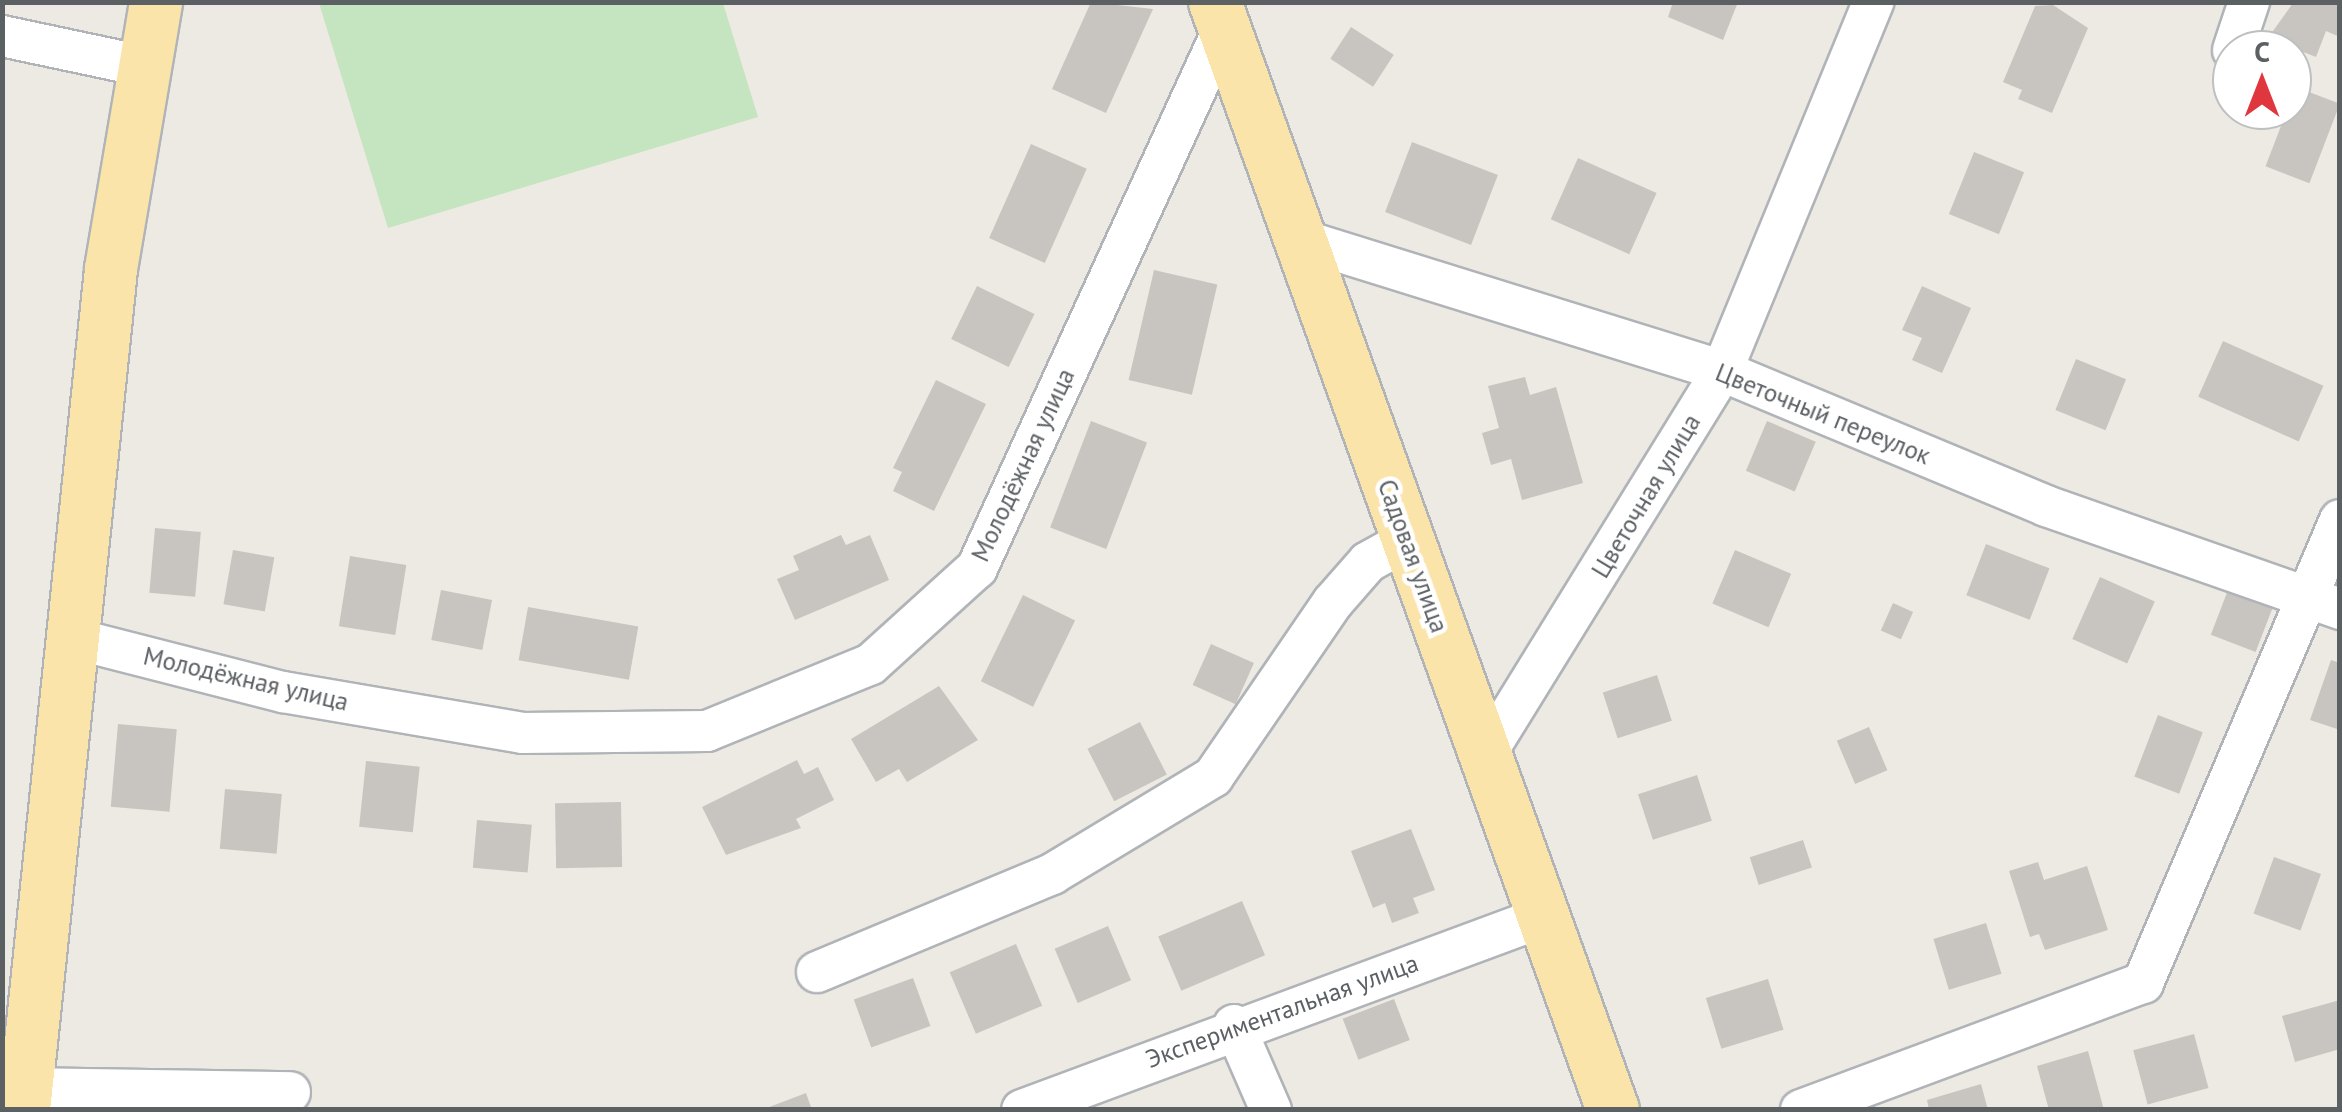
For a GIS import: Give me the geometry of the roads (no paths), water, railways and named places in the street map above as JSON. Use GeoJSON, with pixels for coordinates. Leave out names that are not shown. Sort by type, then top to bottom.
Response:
{"type":"FeatureCollection","features":[{"type":"Feature","properties":{"kind":"main road"},"geometry":{"type":"LineString","coordinates":[[25,1098],[72,638],[139,64],[156,2]]}},
{"type":"Feature","properties":{"kind":"main road","name":"Садовая улица"},"geometry":{"type":"LineString","coordinates":[[1219,16],[1613,1110]]}},
{"type":"Feature","properties":{"kind":"street","name":"Цветочная улица"},"geometry":{"type":"LineString","coordinates":[[1485,756],[1722,371],[1873,2]]}},
{"type":"Feature","properties":{"kind":"street"},"geometry":{"type":"LineString","coordinates":[[2240,30],[2249,2]]}},
{"type":"Feature","properties":{"kind":"street","name":"Молодёжная улица"},"geometry":{"type":"LineString","coordinates":[[72,638],[283,692],[522,733],[707,731],[871,664],[977,568],[1219,16]]}},
{"type":"Feature","properties":{"kind":"street"},"geometry":{"type":"LineString","coordinates":[[2,36],[139,64]]}},
{"type":"Feature","properties":{"kind":"street","name":"Цветочный переулок"},"geometry":{"type":"LineString","coordinates":[[1299,240],[1722,371],[2046,506],[2324,601]]}},
{"type":"Feature","properties":{"kind":"street"},"geometry":{"type":"LineString","coordinates":[[1801,1110],[2143,983],[2324,601],[2340,520]]}},
{"type":"Feature","properties":{"kind":"street"},"geometry":{"type":"LineString","coordinates":[[817,972],[1052,874],[1213,777],[1333,602],[1368,562],[1408,540]]}},
{"type":"Feature","properties":{"kind":"street","name":"Экспериментальная улица"},"geometry":{"type":"LineString","coordinates":[[1022,1110],[1234,1026],[1543,916]]}},
{"type":"Feature","properties":{"kind":"street"},"geometry":{"type":"LineString","coordinates":[[1234,1026],[1271,1110]]}},
{"type":"Feature","properties":{"kind":"street"},"geometry":{"type":"LineString","coordinates":[[25,1098],[290,1092]]}}]}
